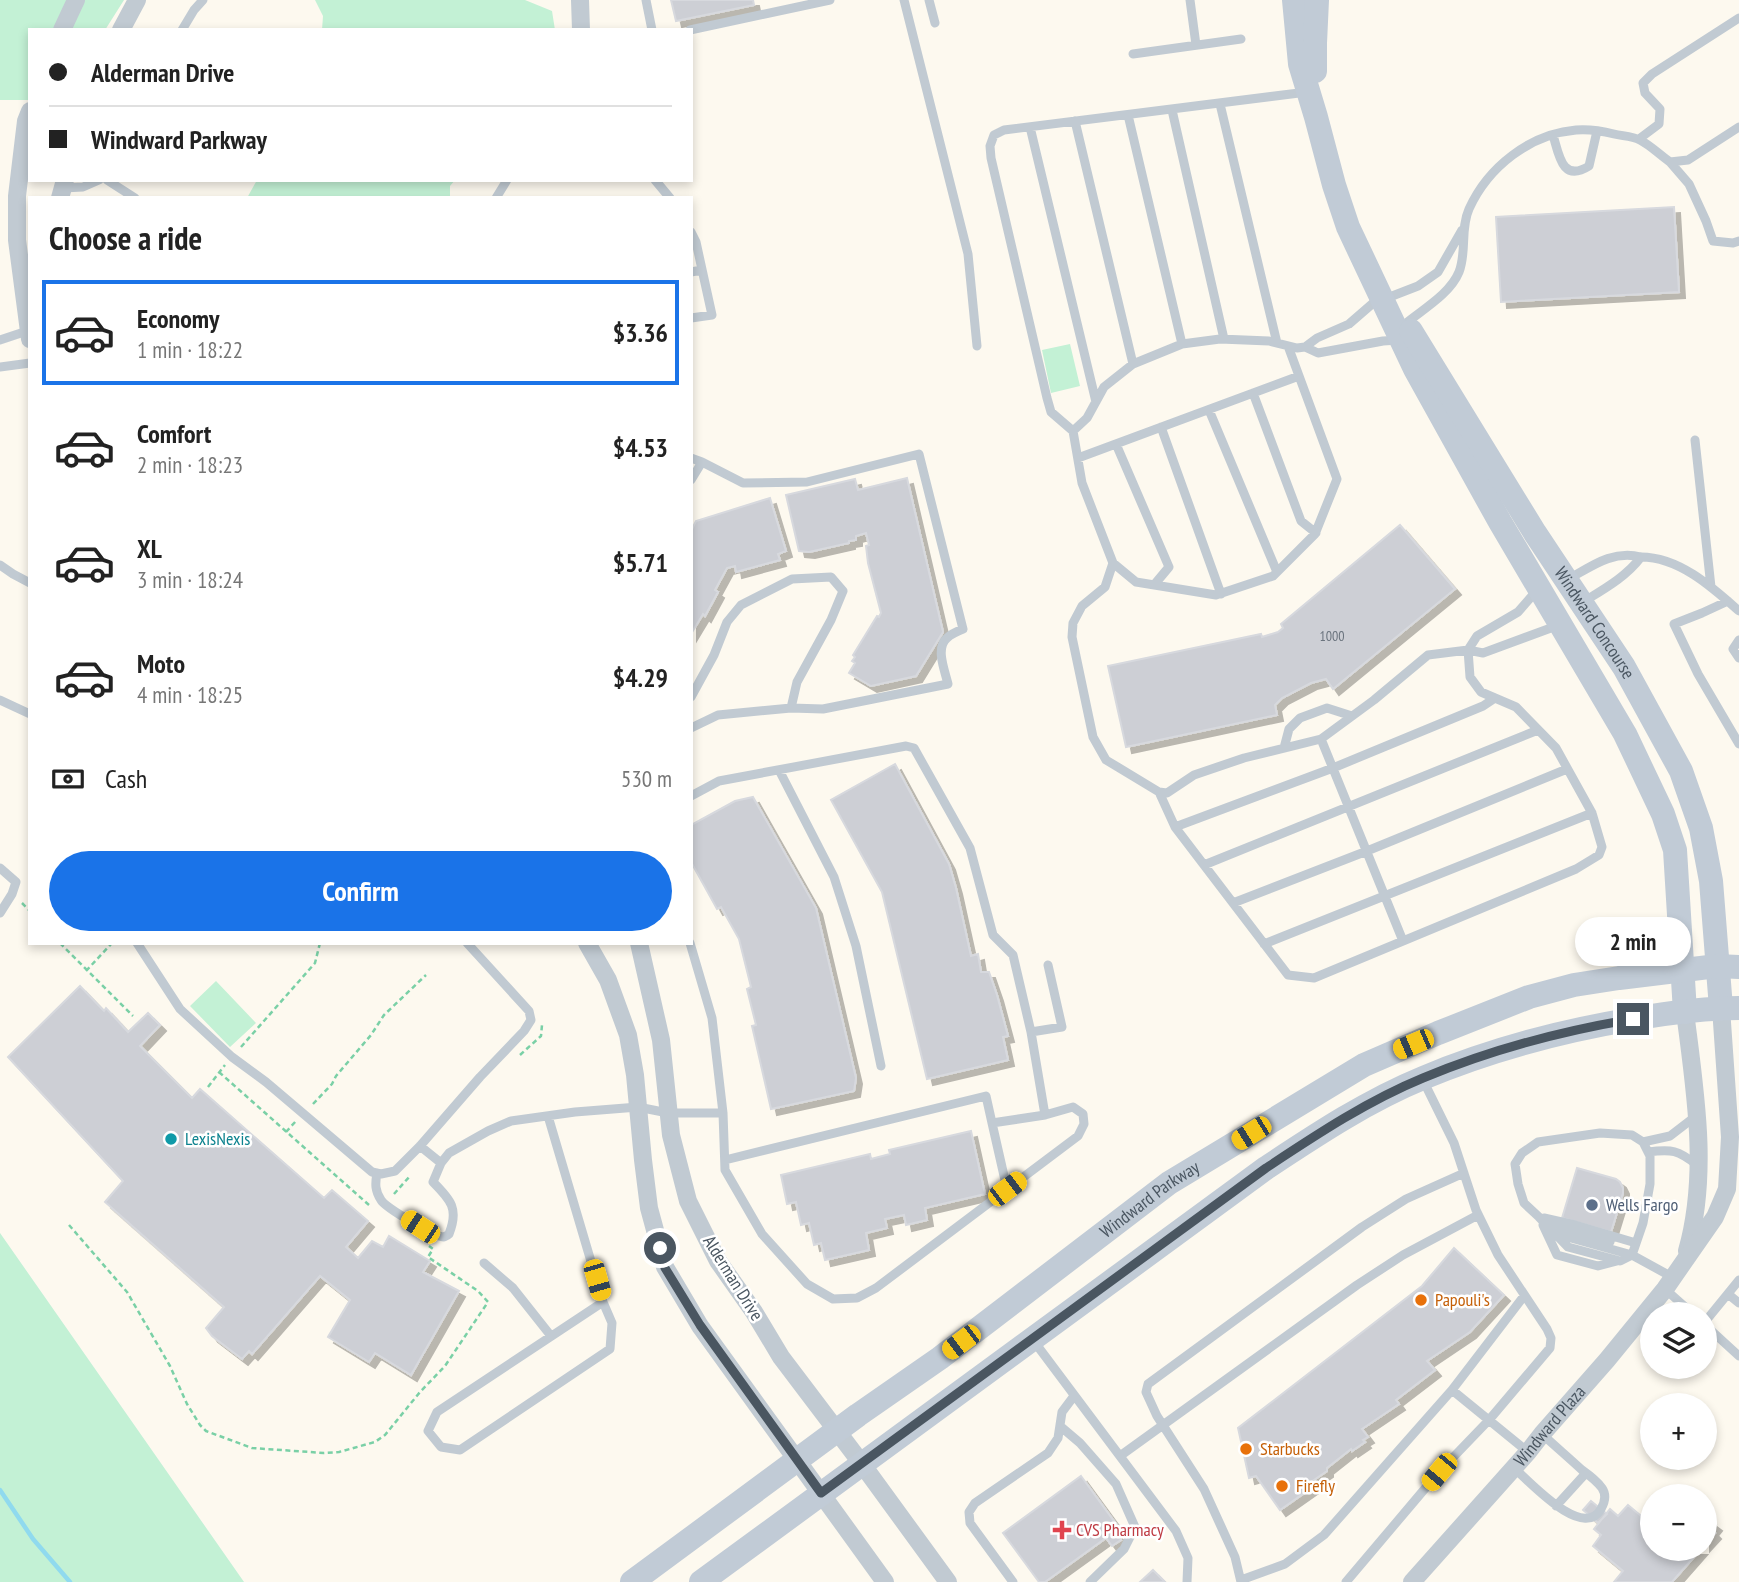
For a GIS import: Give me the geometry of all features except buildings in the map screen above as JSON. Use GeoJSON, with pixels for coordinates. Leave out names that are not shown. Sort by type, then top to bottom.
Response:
{"type":"FeatureCollection","features":[{"type":"Feature","properties":{"kind":"main road","name":"Windward Concourse"},"geometry":{"type":"LineString","coordinates":[[1294,0],[1300,64],[1344,217],[1403,332],[1415,369],[1480,487],[1625,734],[1662,814],[1675,850],[1682,943],[1681,970]]}},
{"type":"Feature","properties":{"kind":"main road","name":"Windward Concourse"},"geometry":{"type":"LineString","coordinates":[[1316,117],[1317,0]]}},
{"type":"Feature","properties":{"kind":"main road","name":"Windward Concourse"},"geometry":{"type":"LineString","coordinates":[[1403,332],[1424,351],[1535,533],[1624,667],[1681,771],[1701,828],[1728,967],[1730,1008]]}},
{"type":"Feature","properties":{"kind":"main road","name":"Windward Parkway"},"geometry":{"type":"LineString","coordinates":[[632,1582],[940,1358],[1169,1183],[1364,1065],[1529,997],[1574,985],[1681,970],[1728,967]]}},
{"type":"Feature","properties":{"kind":"main road","name":"Windward Plaza"},"geometry":{"type":"LineString","coordinates":[[1681,970],[1685,1012]]}},
{"type":"Feature","properties":{"kind":"main road"},"geometry":{"type":"LineString","coordinates":[[701,1582],[1276,1161],[1329,1127],[1422,1079],[1505,1048],[1592,1026],[1730,1008]]}},
{"type":"Feature","properties":{"kind":"street"},"geometry":{"type":"LineString","coordinates":[[63,28],[76,0]]}},
{"type":"Feature","properties":{"kind":"street"},"geometry":{"type":"LineString","coordinates":[[122,28],[137,0]]}},
{"type":"Feature","properties":{"kind":"street"},"geometry":{"type":"LineString","coordinates":[[580,0],[581,28]]}},
{"type":"Feature","properties":{"kind":"street"},"geometry":{"type":"LineString","coordinates":[[28,116],[17,196],[17,240],[28,322]]}},
{"type":"Feature","properties":{"kind":"street"},"geometry":{"type":"LineString","coordinates":[[588,945],[608,980],[628,1035],[635,1075],[649,1208],[665,1268],[700,1325],[885,1582]]}},
{"type":"Feature","properties":{"kind":"street","name":"Alderman Drive"},"geometry":{"type":"LineString","coordinates":[[639,945],[661,1040],[671,1135],[688,1201],[718,1261],[754,1312],[781,1357],[862,1464]]}},
{"type":"Feature","properties":{"kind":"street","name":"Windward Plaza"},"geometry":{"type":"LineString","coordinates":[[1412,1582],[1607,1360],[1674,1277],[1715,1217],[1727,1189],[1735,1137],[1730,1008]]}},
{"type":"Feature","properties":{"kind":"street","name":"Windward Plaza"},"geometry":{"type":"LineString","coordinates":[[1674,1277],[1691,1237],[1697,1205],[1698,1115],[1685,1012]]}},
{"type":"Feature","properties":{"kind":"street"},"geometry":{"type":"LineString","coordinates":[[862,1464],[948,1582]]}},
{"type":"Feature","properties":{"kind":"lane"},"geometry":{"type":"LineString","coordinates":[[183,28],[203,0]]}},
{"type":"Feature","properties":{"kind":"lane"},"geometry":{"type":"LineString","coordinates":[[646,0],[652,28]]}},
{"type":"Feature","properties":{"kind":"lane"},"geometry":{"type":"LineString","coordinates":[[693,29],[830,0]]}},
{"type":"Feature","properties":{"kind":"lane"},"geometry":{"type":"LineString","coordinates":[[904,0],[968,254],[977,346]]}},
{"type":"Feature","properties":{"kind":"lane"},"geometry":{"type":"LineString","coordinates":[[929,0],[935,23]]}},
{"type":"Feature","properties":{"kind":"lane"},"geometry":{"type":"LineString","coordinates":[[1190,0],[1196,45]]}},
{"type":"Feature","properties":{"kind":"lane"},"geometry":{"type":"LineString","coordinates":[[1639,139],[1659,124],[1660,109],[1646,93],[1643,83],[1652,74],[1739,18]]}},
{"type":"Feature","properties":{"kind":"lane"},"geometry":{"type":"LineString","coordinates":[[1133,54],[1241,39]]}},
{"type":"Feature","properties":{"kind":"lane"},"geometry":{"type":"LineString","coordinates":[[1287,346],[1336,479],[1316,533],[1273,576],[1221,594],[1136,582],[1113,563],[1082,483],[1073,431],[1051,412],[990,146],[994,135],[1004,130],[1309,92]]}},
{"type":"Feature","properties":{"kind":"lane"},"geometry":{"type":"LineString","coordinates":[[1220,104],[1277,343]]}},
{"type":"Feature","properties":{"kind":"lane"},"geometry":{"type":"LineString","coordinates":[[1172,110],[1224,339]]}},
{"type":"Feature","properties":{"kind":"lane"},"geometry":{"type":"LineString","coordinates":[[1128,115],[1182,344]]}},
{"type":"Feature","properties":{"kind":"lane"},"geometry":{"type":"LineString","coordinates":[[1075,121],[1133,364]]}},
{"type":"Feature","properties":{"kind":"lane"},"geometry":{"type":"LineString","coordinates":[[1030,127],[1096,402]]}},
{"type":"Feature","properties":{"kind":"lane"},"geometry":{"type":"LineString","coordinates":[[1670,162],[1688,160],[1739,127]]}},
{"type":"Feature","properties":{"kind":"lane"},"geometry":{"type":"LineString","coordinates":[[1073,431],[1087,418],[1104,387],[1133,364],[1182,344],[1224,339],[1306,347],[1318,353],[1383,341],[1403,332],[1447,290],[1458,273],[1467,212],[1477,192],[1510,156],[1528,144],[1553,135],[1577,130],[1639,139],[1670,162],[1689,184],[1713,241],[1739,241]]}},
{"type":"Feature","properties":{"kind":"lane"},"geometry":{"type":"LineString","coordinates":[[1553,135],[1560,160],[1566,168],[1574,172],[1589,166],[1597,131]]}},
{"type":"Feature","properties":{"kind":"lane"},"geometry":{"type":"LineString","coordinates":[[62,189],[83,187],[94,182]]}},
{"type":"Feature","properties":{"kind":"lane"},"geometry":{"type":"LineString","coordinates":[[112,182],[132,196]]}},
{"type":"Feature","properties":{"kind":"lane"},"geometry":{"type":"LineString","coordinates":[[657,182],[668,196]]}},
{"type":"Feature","properties":{"kind":"lane"},"geometry":{"type":"LineString","coordinates":[[1306,347],[1317,338],[1349,324],[1380,290],[1418,286],[1438,272],[1465,225]]}},
{"type":"Feature","properties":{"kind":"lane"},"geometry":{"type":"LineString","coordinates":[[693,236],[712,315],[693,318]]}},
{"type":"Feature","properties":{"kind":"lane"},"geometry":{"type":"LineString","coordinates":[[693,272],[702,270]]}},
{"type":"Feature","properties":{"kind":"lane"},"geometry":{"type":"LineString","coordinates":[[0,340],[28,330]]}},
{"type":"Feature","properties":{"kind":"lane"},"geometry":{"type":"LineString","coordinates":[[0,366],[28,363]]}},
{"type":"Feature","properties":{"kind":"lane"},"geometry":{"type":"LineString","coordinates":[[1078,458],[1299,376]]}},
{"type":"Feature","properties":{"kind":"lane"},"geometry":{"type":"LineString","coordinates":[[1253,393],[1301,521],[1316,533]]}},
{"type":"Feature","properties":{"kind":"lane"},"geometry":{"type":"LineString","coordinates":[[1209,410],[1277,572]]}},
{"type":"Feature","properties":{"kind":"lane"},"geometry":{"type":"LineString","coordinates":[[1161,427],[1221,594]]}},
{"type":"Feature","properties":{"kind":"lane"},"geometry":{"type":"LineString","coordinates":[[1695,440],[1711,587]]}},
{"type":"Feature","properties":{"kind":"lane"},"geometry":{"type":"LineString","coordinates":[[1116,444],[1169,567],[1154,585]]}},
{"type":"Feature","properties":{"kind":"lane"},"geometry":{"type":"LineString","coordinates":[[693,459],[743,483],[807,482],[919,454],[963,629],[945,639],[941,648],[948,684],[823,709],[791,708],[718,715],[693,727]]}},
{"type":"Feature","properties":{"kind":"lane"},"geometry":{"type":"LineString","coordinates":[[693,477],[702,462]]}},
{"type":"Feature","properties":{"kind":"lane"},"geometry":{"type":"LineString","coordinates":[[1566,580],[1614,556],[1627,554],[1664,560],[1711,587],[1739,611]]}},
{"type":"Feature","properties":{"kind":"lane"},"geometry":{"type":"LineString","coordinates":[[1582,603],[1623,576],[1641,557]]}},
{"type":"Feature","properties":{"kind":"lane"},"geometry":{"type":"LineString","coordinates":[[1113,563],[1105,587],[1082,606],[1073,623],[1072,637],[1093,737],[1106,760],[1159,792],[1167,793],[1194,775],[1244,758],[1321,739],[1428,655],[1468,650],[1483,653],[1561,625]]}},
{"type":"Feature","properties":{"kind":"lane"},"geometry":{"type":"LineString","coordinates":[[0,565],[28,582]]}},
{"type":"Feature","properties":{"kind":"lane"},"geometry":{"type":"LineString","coordinates":[[693,692],[714,655],[727,622],[741,605],[792,579],[831,577],[843,591],[831,620],[797,682],[791,708]]}},
{"type":"Feature","properties":{"kind":"lane"},"geometry":{"type":"LineString","coordinates":[[1159,792],[1175,827],[1288,975],[1314,978],[1576,869],[1599,855],[1602,846],[1592,813],[1556,748],[1516,707],[1481,692],[1470,677],[1468,650],[1477,636],[1518,612],[1539,588]]}},
{"type":"Feature","properties":{"kind":"lane"},"geometry":{"type":"LineString","coordinates":[[1728,601],[1674,624],[1698,674],[1739,744]]}},
{"type":"Feature","properties":{"kind":"lane"},"geometry":{"type":"LineString","coordinates":[[1739,640],[1733,649],[1739,658]]}},
{"type":"Feature","properties":{"kind":"lane"},"geometry":{"type":"LineString","coordinates":[[1175,827],[1333,768],[1483,706],[1495,698]]}},
{"type":"Feature","properties":{"kind":"lane"},"geometry":{"type":"LineString","coordinates":[[0,700],[28,713]]}},
{"type":"Feature","properties":{"kind":"lane"},"geometry":{"type":"LineString","coordinates":[[1284,748],[1289,729],[1300,718],[1326,708],[1352,716]]}},
{"type":"Feature","properties":{"kind":"lane"},"geometry":{"type":"LineString","coordinates":[[1204,865],[1538,730]]}},
{"type":"Feature","properties":{"kind":"lane"},"geometry":{"type":"LineString","coordinates":[[1321,739],[1403,941]]}},
{"type":"Feature","properties":{"kind":"lane"},"geometry":{"type":"LineString","coordinates":[[693,795],[719,781],[906,746],[915,748],[970,848],[993,935],[1013,955],[1031,1032],[1045,1115]]}},
{"type":"Feature","properties":{"kind":"lane"},"geometry":{"type":"LineString","coordinates":[[1233,903],[1567,769]]}},
{"type":"Feature","properties":{"kind":"lane"},"geometry":{"type":"LineString","coordinates":[[779,770],[834,877],[856,946],[881,1066]]}},
{"type":"Feature","properties":{"kind":"lane"},"geometry":{"type":"LineString","coordinates":[[1264,944],[1592,813]]}},
{"type":"Feature","properties":{"kind":"lane"},"geometry":{"type":"LineString","coordinates":[[0,868],[16,883],[0,913]]}},
{"type":"Feature","properties":{"kind":"lane"},"geometry":{"type":"LineString","coordinates":[[138,945],[180,1009],[232,1057],[304,1113],[372,1172],[382,1174],[395,1171],[421,1146],[531,1020],[529,1011],[469,945]]}},
{"type":"Feature","properties":{"kind":"lane"},"geometry":{"type":"LineString","coordinates":[[691,945],[712,1018],[723,1113],[725,1170],[762,1234],[807,1284],[833,1299],[857,1298],[876,1288],[1078,1136],[1084,1124],[1083,1114],[1073,1107],[1045,1115],[992,1123]]}},
{"type":"Feature","properties":{"kind":"lane"},"geometry":{"type":"LineString","coordinates":[[1031,1032],[1062,1027],[1048,965]]}},
{"type":"Feature","properties":{"kind":"lane"},"geometry":{"type":"LineString","coordinates":[[1346,1582],[1439,1472],[1489,1420],[1550,1348],[1551,1338],[1547,1329],[1498,1255],[1478,1215],[1454,1143],[1422,1079]]}},
{"type":"Feature","properties":{"kind":"lane"},"geometry":{"type":"LineString","coordinates":[[724,1160],[986,1096],[1007,1189]]}},
{"type":"Feature","properties":{"kind":"lane"},"geometry":{"type":"LineString","coordinates":[[377,1173],[375,1186],[385,1205],[420,1227],[445,1237],[450,1234],[455,1220],[453,1208],[446,1195],[433,1182],[441,1163],[449,1153],[488,1131],[511,1121],[638,1107],[668,1113],[723,1113]]}},
{"type":"Feature","properties":{"kind":"lane"},"geometry":{"type":"LineString","coordinates":[[1645,1147],[1670,1136],[1698,1115]]}},
{"type":"Feature","properties":{"kind":"lane"},"geometry":{"type":"LineString","coordinates":[[548,1116],[612,1323],[610,1349],[460,1450],[441,1447],[428,1431],[437,1412],[603,1301]]}},
{"type":"Feature","properties":{"kind":"lane"},"geometry":{"type":"LineString","coordinates":[[1600,1133],[1632,1135],[1645,1147],[1650,1156],[1650,1184],[1643,1223],[1634,1249],[1620,1261],[1568,1247],[1524,1203],[1515,1164],[1522,1153],[1538,1142],[1600,1133]]}},
{"type":"Feature","properties":{"kind":"lane"},"geometry":{"type":"LineString","coordinates":[[421,1146],[441,1163]]}},
{"type":"Feature","properties":{"kind":"lane"},"geometry":{"type":"LineString","coordinates":[[1645,1147],[1676,1151],[1698,1166]]}},
{"type":"Feature","properties":{"kind":"lane"},"geometry":{"type":"LineString","coordinates":[[1464,1173],[1406,1199],[1362,1227],[1148,1384],[1146,1392],[1157,1416],[1204,1489],[1235,1557],[1241,1581],[1285,1564],[1324,1535],[1452,1390],[1524,1296]]}},
{"type":"Feature","properties":{"kind":"lane"},"geometry":{"type":"LineString","coordinates":[[1120,1456],[1357,1285],[1403,1255],[1478,1215]]}},
{"type":"Feature","properties":{"kind":"lane"},"geometry":{"type":"LineString","coordinates":[[1539,1217],[1574,1225],[1634,1249],[1674,1277],[1687,1302]]}},
{"type":"Feature","properties":{"kind":"lane"},"geometry":{"type":"LineString","coordinates":[[1539,1217],[1571,1238],[1634,1249]]}},
{"type":"Feature","properties":{"kind":"lane"},"geometry":{"type":"LineString","coordinates":[[484,1263],[513,1288],[551,1336]]}},
{"type":"Feature","properties":{"kind":"lane"},"geometry":{"type":"LineString","coordinates":[[1717,1308],[1739,1280]]}},
{"type":"Feature","properties":{"kind":"lane"},"geometry":{"type":"LineString","coordinates":[[1728,1294],[1739,1303]]}},
{"type":"Feature","properties":{"kind":"lane"},"geometry":{"type":"LineString","coordinates":[[1717,1336],[1739,1356]]}},
{"type":"Feature","properties":{"kind":"lane"},"geometry":{"type":"LineString","coordinates":[[1031,1339],[1176,1531],[1188,1558],[1187,1582]]}},
{"type":"Feature","properties":{"kind":"lane"},"geometry":{"type":"LineString","coordinates":[[1452,1390],[1528,1452]]}},
{"type":"Feature","properties":{"kind":"lane"},"geometry":{"type":"LineString","coordinates":[[1013,1582],[970,1523],[969,1512],[975,1503],[1048,1453],[1058,1438],[1062,1412],[1074,1396]]}},
{"type":"Feature","properties":{"kind":"lane"},"geometry":{"type":"LineString","coordinates":[[1060,1426],[1080,1443],[1116,1484],[1135,1527],[1124,1549],[1090,1582]]}},
{"type":"Feature","properties":{"kind":"lane"},"geometry":{"type":"LineString","coordinates":[[1514,1468],[1556,1506],[1570,1514],[1592,1517],[1601,1510],[1605,1499],[1603,1490],[1542,1434]]}},
{"type":"Feature","properties":{"kind":"lane"},"geometry":{"type":"LineString","coordinates":[[1556,1506],[1586,1473]]}},
{"type":"Feature","properties":{"kind":"path"},"geometry":{"type":"LineString","coordinates":[[62,945],[133,1016]]}},
{"type":"Feature","properties":{"kind":"path"},"geometry":{"type":"LineString","coordinates":[[86,971],[110,945]]}},
{"type":"Feature","properties":{"kind":"path"},"geometry":{"type":"LineString","coordinates":[[208,1087],[304,978],[315,963],[320,945]]}},
{"type":"Feature","properties":{"kind":"path"},"geometry":{"type":"LineString","coordinates":[[286,1132],[332,1084],[384,1015],[426,975]]}},
{"type":"Feature","properties":{"kind":"path"},"geometry":{"type":"LineString","coordinates":[[219,1072],[369,1205]]}},
{"type":"Feature","properties":{"kind":"path"},"geometry":{"type":"LineString","coordinates":[[69,1225],[127,1292],[170,1366],[187,1404],[206,1431],[253,1448],[324,1453],[362,1446],[385,1435],[445,1366],[488,1301],[428,1257],[433,1249],[422,1242]]}},
{"type":"Feature","properties":{"kind":"shaded area"},"geometry":{"type":"Polygon","coordinates":[[[124,0],[1739,0],[1739,1582],[244,1582],[0,1233],[0,100],[28,100],[28,182],[693,182],[693,28],[106,28],[124,0]]]}},
{"type":"Feature","properties":{"kind":"green space"},"geometry":{"type":"Polygon","coordinates":[[[0,0],[124,0],[106,28],[28,28],[28,100],[0,100],[0,0]]]}},
{"type":"Feature","properties":{"kind":"green space"},"geometry":{"type":"Polygon","coordinates":[[[315,0],[525,0],[552,11],[555,28],[322,28],[323,16],[315,0]]]}},
{"type":"Feature","properties":{"kind":"green space"},"geometry":{"type":"Polygon","coordinates":[[[256,182],[453,182],[450,186],[450,196],[248,196],[256,182]]]}},
{"type":"Feature","properties":{"kind":"green space"},"geometry":{"type":"Polygon","coordinates":[[[1070,344],[1080,386],[1051,393],[1042,350],[1070,344]]]}},
{"type":"Feature","properties":{"kind":"green space"},"geometry":{"type":"Polygon","coordinates":[[[216,981],[256,1023],[230,1047],[190,1006],[216,981]]]}},
{"type":"Feature","properties":{"kind":"green space"},"geometry":{"type":"Polygon","coordinates":[[[0,1233],[244,1582],[0,1582],[0,1233]]]}},
{"type":"Feature","properties":{"kind":"waterway"},"geometry":{"type":"LineString","coordinates":[[0,1490],[33,1539],[70,1582]]}},
{"type":"Feature","properties":{"kind":"place","name":"LexisNexis"},"geometry":{"type":"Point","coordinates":[171,1139]}},
{"type":"Feature","properties":{"kind":"place","name":"Wells Fargo"},"geometry":{"type":"Point","coordinates":[1592,1205]}},
{"type":"Feature","properties":{"kind":"place","name":"Papouli's"},"geometry":{"type":"Point","coordinates":[1421,1300]}},
{"type":"Feature","properties":{"kind":"place","name":"Starbucks"},"geometry":{"type":"Point","coordinates":[1246,1449]}},
{"type":"Feature","properties":{"kind":"place","name":"Firefly"},"geometry":{"type":"Point","coordinates":[1282,1486]}},
{"type":"Feature","properties":{"kind":"place","name":"CVS Pharmacy"},"geometry":{"type":"Point","coordinates":[1062,1530]}},
{"type":"Feature","properties":{"kind":"route"},"geometry":{"type":"LineString","coordinates":[[660,1248],[665,1268],[700,1325],[821,1493],[1266,1168],[1329,1127],[1422,1079],[1505,1048],[1592,1026],[1633,1019]]}}]}
